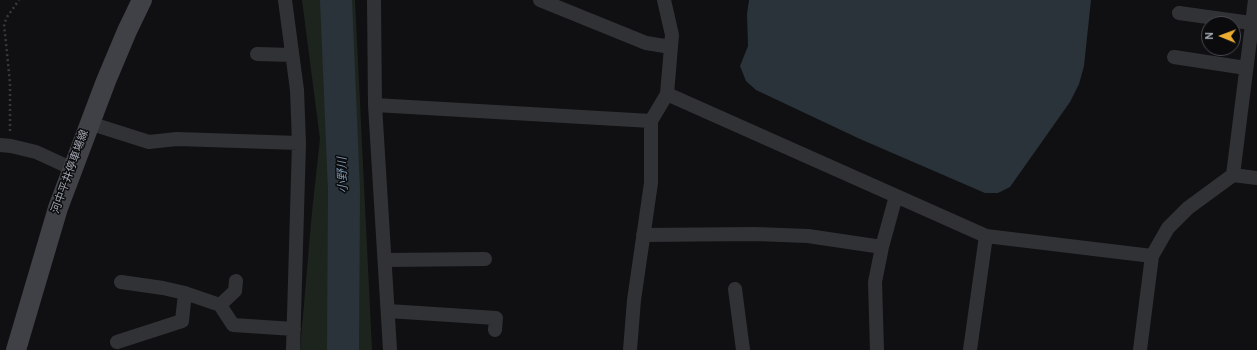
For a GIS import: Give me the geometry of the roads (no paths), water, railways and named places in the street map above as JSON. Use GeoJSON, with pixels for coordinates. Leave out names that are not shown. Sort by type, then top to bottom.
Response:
{"type":"FeatureCollection","features":[{"type":"Feature","properties":{"kind":"main road","name":"河中平井停車場線"},"geometry":{"type":"LineString","coordinates":[[16,350],[58,208],[89,123],[126,31],[142,0]]}},
{"type":"Feature","properties":{"kind":"street"},"geometry":{"type":"LineString","coordinates":[[285,0],[297,90],[299,143],[294,329],[292,350]]}},
{"type":"Feature","properties":{"kind":"street"},"geometry":{"type":"LineString","coordinates":[[374,0],[376,105],[390,350]]}},
{"type":"Feature","properties":{"kind":"street"},"geometry":{"type":"LineString","coordinates":[[540,0],[566,5],[646,43],[671,46]]}},
{"type":"Feature","properties":{"kind":"street"},"geometry":{"type":"LineString","coordinates":[[630,350],[634,300],[651,183],[651,121],[667,94],[672,35],[664,0]]}},
{"type":"Feature","properties":{"kind":"street"},"geometry":{"type":"LineString","coordinates":[[1233,175],[1254,0]]}},
{"type":"Feature","properties":{"kind":"street"},"geometry":{"type":"LineString","coordinates":[[1179,13],[1251,23]]}},
{"type":"Feature","properties":{"kind":"street"},"geometry":{"type":"LineString","coordinates":[[257,54],[292,55]]}},
{"type":"Feature","properties":{"kind":"street"},"geometry":{"type":"LineString","coordinates":[[1174,57],[1246,68]]}},
{"type":"Feature","properties":{"kind":"street"},"geometry":{"type":"LineString","coordinates":[[667,94],[986,236],[1152,256]]}},
{"type":"Feature","properties":{"kind":"street"},"geometry":{"type":"LineString","coordinates":[[376,105],[651,121]]}},
{"type":"Feature","properties":{"kind":"street"},"geometry":{"type":"LineString","coordinates":[[89,123],[149,142],[177,140],[299,143]]}},
{"type":"Feature","properties":{"kind":"street"},"geometry":{"type":"LineString","coordinates":[[5,146],[36,152],[73,169]]}},
{"type":"Feature","properties":{"kind":"street"},"geometry":{"type":"LineString","coordinates":[[1140,350],[1152,256],[1168,228],[1188,208],[1233,175],[1257,178]]}},
{"type":"Feature","properties":{"kind":"street"},"geometry":{"type":"LineString","coordinates":[[878,350],[875,282],[882,247],[896,196]]}},
{"type":"Feature","properties":{"kind":"street"},"geometry":{"type":"LineString","coordinates":[[643,235],[755,234],[808,236],[882,247]]}},
{"type":"Feature","properties":{"kind":"street"},"geometry":{"type":"LineString","coordinates":[[970,350],[986,236]]}},
{"type":"Feature","properties":{"kind":"street"},"geometry":{"type":"LineString","coordinates":[[385,260],[485,258]]}},
{"type":"Feature","properties":{"kind":"street"},"geometry":{"type":"LineString","coordinates":[[220,305],[235,291],[236,281]]}},
{"type":"Feature","properties":{"kind":"street"},"geometry":{"type":"LineString","coordinates":[[121,282],[163,288],[185,293],[220,305],[233,325],[294,329]]}},
{"type":"Feature","properties":{"kind":"street"},"geometry":{"type":"LineString","coordinates":[[735,289],[743,350]]}},
{"type":"Feature","properties":{"kind":"street"},"geometry":{"type":"LineString","coordinates":[[117,342],[182,321],[185,293]]}},
{"type":"Feature","properties":{"kind":"street"},"geometry":{"type":"LineString","coordinates":[[388,311],[496,318],[495,330]]}},
{"type":"Feature","properties":{"kind":"waterway","name":"小野川"},"geometry":{"type":"LineString","coordinates":[[336,0],[344,190],[343,350]]}}]}
